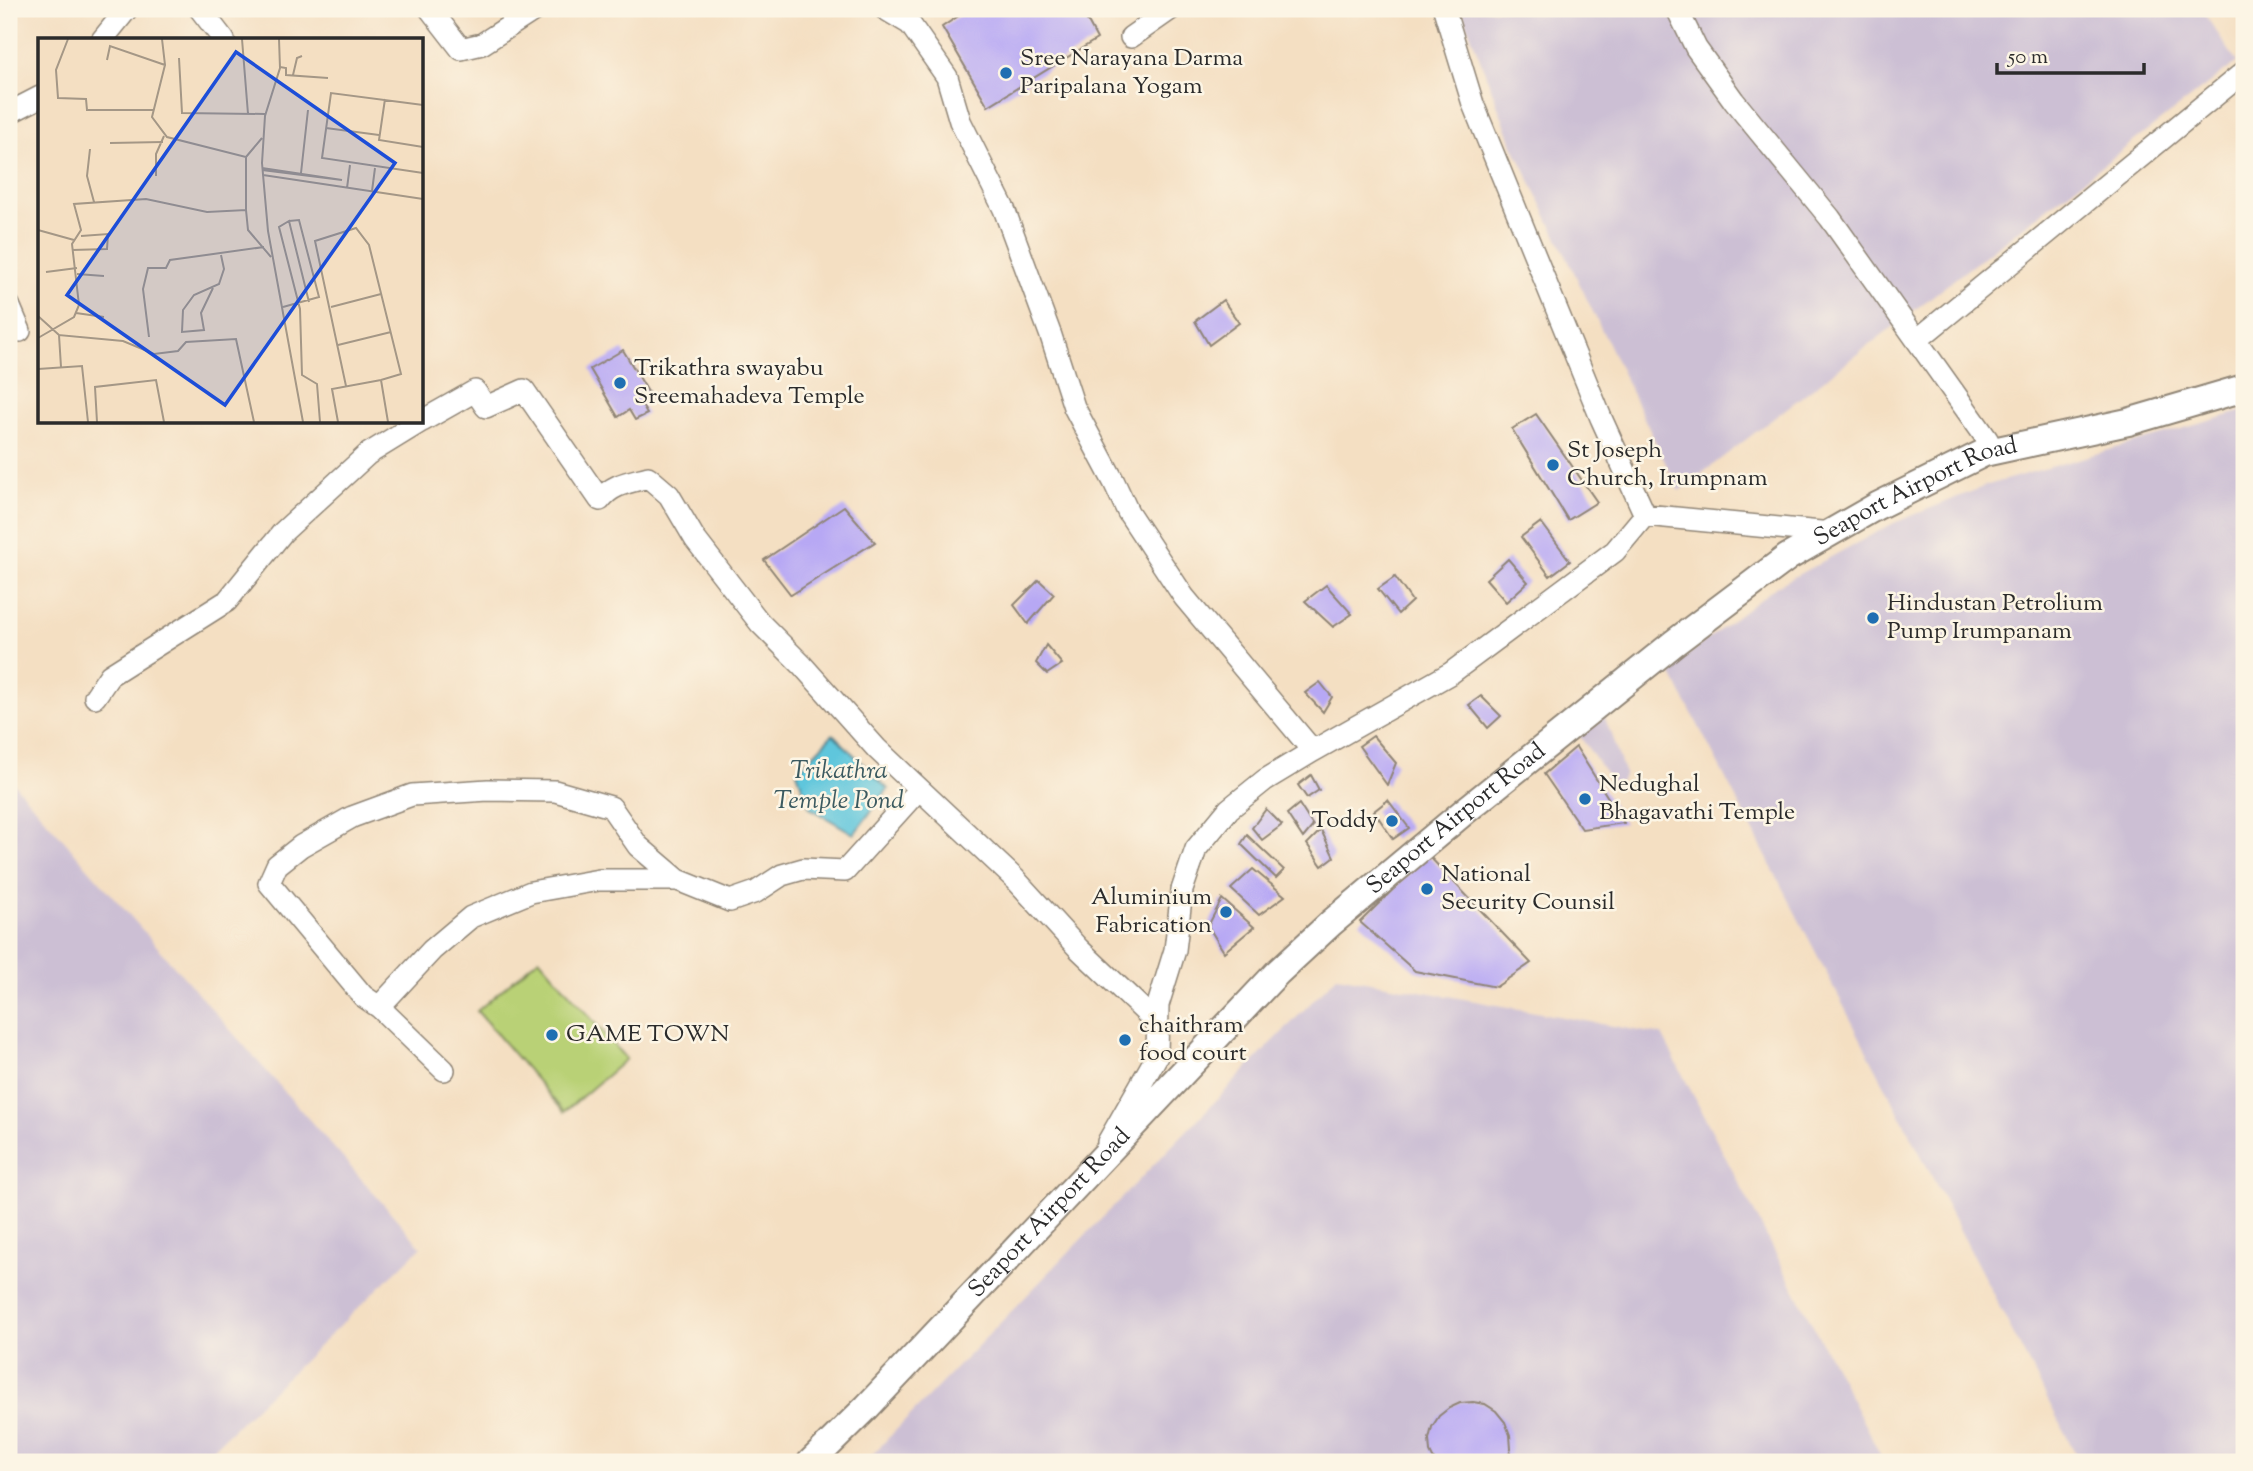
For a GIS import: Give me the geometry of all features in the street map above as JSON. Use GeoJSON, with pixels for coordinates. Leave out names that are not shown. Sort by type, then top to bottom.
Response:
{"type":"FeatureCollection","features":[{"type":"Feature","properties":{"kind":"main road","name":"Seaport Airport Road"},"geometry":{"type":"LineString","coordinates":[[811,1462],[867,1407],[1277,973],[1331,923],[1465,811],[1674,643],[1788,557],[1877,506],[1984,453],[2128,422],[2244,388]]}},
{"type":"Feature","properties":{"kind":"street"},"geometry":{"type":"LineString","coordinates":[[104,38],[127,9]]}},
{"type":"Feature","properties":{"kind":"street"},"geometry":{"type":"LineString","coordinates":[[200,9],[222,38]]}},
{"type":"Feature","properties":{"kind":"street"},"geometry":{"type":"LineString","coordinates":[[430,9],[461,49],[482,44],[536,9]]}},
{"type":"Feature","properties":{"kind":"street"},"geometry":{"type":"LineString","coordinates":[[885,9],[910,24],[947,76],[960,121],[1004,209],[1074,407],[1128,512],[1184,597],[1313,751]]}},
{"type":"Feature","properties":{"kind":"street"},"geometry":{"type":"LineString","coordinates":[[1131,37],[1171,9]]}},
{"type":"Feature","properties":{"kind":"street"},"geometry":{"type":"LineString","coordinates":[[1444,9],[1473,104],[1601,418],[1644,515]]}},
{"type":"Feature","properties":{"kind":"street"},"geometry":{"type":"LineString","coordinates":[[1677,9],[1696,48],[1734,101],[1830,218],[1993,451]]}},
{"type":"Feature","properties":{"kind":"street"},"geometry":{"type":"LineString","coordinates":[[1917,340],[2244,72]]}},
{"type":"Feature","properties":{"kind":"street"},"geometry":{"type":"LineString","coordinates":[[9,113],[38,98]]}},
{"type":"Feature","properties":{"kind":"street"},"geometry":{"type":"LineString","coordinates":[[9,305],[20,331]]}},
{"type":"Feature","properties":{"kind":"street"},"geometry":{"type":"LineString","coordinates":[[424,419],[475,391],[486,407],[524,390],[600,500],[620,484],[648,477],[669,495],[695,538],[760,623],[802,665],[877,749],[1015,879],[1079,949],[1158,1024]]}},
{"type":"Feature","properties":{"kind":"street"},"geometry":{"type":"LineString","coordinates":[[95,696],[110,674],[227,601],[283,532],[368,454],[416,424]]}},
{"type":"Feature","properties":{"kind":"street"},"geometry":{"type":"LineString","coordinates":[[1093,1168],[1157,1056],[1158,1005],[1175,950],[1182,890],[1196,849],[1229,809],[1265,780],[1451,673],[1615,551],[1644,515]]}},
{"type":"Feature","properties":{"kind":"street"},"geometry":{"type":"LineString","coordinates":[[1644,515],[1831,533]]}},
{"type":"Feature","properties":{"kind":"street"},"geometry":{"type":"LineString","coordinates":[[444,1070],[379,1007],[363,996],[269,883],[276,865],[301,846],[352,817],[412,795],[488,790],[555,792],[611,807],[638,846],[678,880],[730,901],[756,892],[782,875],[803,869],[845,871],[919,789]]}},
{"type":"Feature","properties":{"kind":"street"},"geometry":{"type":"LineString","coordinates":[[620,880],[638,846]]}},
{"type":"Feature","properties":{"kind":"street"},"geometry":{"type":"LineString","coordinates":[[379,1007],[432,950],[471,917],[531,892],[599,880],[678,880]]}},
{"type":"Feature","properties":{"kind":"shaded area"},"geometry":{"type":"Polygon","coordinates":[[[1461,9],[2201,9],[2237,62],[1679,491],[1512,143],[1461,9]]]}},
{"type":"Feature","properties":{"kind":"shaded area"},"geometry":{"type":"Polygon","coordinates":[[[2244,411],[2244,1462],[2080,1462],[1669,669],[1777,586],[1894,523],[1988,485],[2244,411]]]}},
{"type":"Feature","properties":{"kind":"shaded area"},"geometry":{"type":"Polygon","coordinates":[[[1604,715],[1625,774],[1615,787],[1579,735],[1604,715]]]}},
{"type":"Feature","properties":{"kind":"shaded area"},"geometry":{"type":"Polygon","coordinates":[[[9,778],[421,1247],[199,1462],[9,1462],[9,778]]]}},
{"type":"Feature","properties":{"kind":"shaded area"},"geometry":{"type":"Polygon","coordinates":[[[1337,976],[1662,1035],[1884,1462],[865,1462],[1337,976]]]}},
{"type":"Feature","properties":{"kind":"green space","name":"GAME TOWN"},"geometry":{"type":"Polygon","coordinates":[[[539,958],[626,1059],[564,1112],[477,1011],[539,958]]]}},
{"type":"Feature","properties":{"kind":"water","name":"Trikathra Temple Pond"},"geometry":{"type":"Polygon","coordinates":[[[833,734],[888,789],[854,834],[810,808],[797,772],[833,734]]]}},
{"type":"Feature","properties":{"kind":"building","name":"Sree Narayana Darma Paripalana Yogam"},"geometry":{"type":"Polygon","coordinates":[[[969,9],[1081,9],[1097,39],[988,106],[942,27],[969,9]]]}},
{"type":"Feature","properties":{"kind":"building"},"geometry":{"type":"Polygon","coordinates":[[[1223,300],[1239,323],[1209,345],[1195,321],[1223,300]]]}},
{"type":"Feature","properties":{"kind":"building","name":"Trikathra swayabu Sreemahadeva Temple"},"geometry":{"type":"Polygon","coordinates":[[[623,350],[651,397],[641,404],[647,414],[635,420],[629,410],[618,417],[590,369],[623,350]]]}},
{"type":"Feature","properties":{"kind":"building","name":"St Joseph Church, Irumpnam"},"geometry":{"type":"Polygon","coordinates":[[[1536,414],[1597,502],[1568,520],[1512,429],[1536,414]]]}},
{"type":"Feature","properties":{"kind":"building"},"geometry":{"type":"Polygon","coordinates":[[[844,506],[875,542],[791,595],[764,560],[844,506]]]}},
{"type":"Feature","properties":{"kind":"building"},"geometry":{"type":"Polygon","coordinates":[[[1541,522],[1570,561],[1550,576],[1521,537],[1541,522]]]}},
{"type":"Feature","properties":{"kind":"building"},"geometry":{"type":"Polygon","coordinates":[[[1508,559],[1528,582],[1506,602],[1486,579],[1508,559]]]}},
{"type":"Feature","properties":{"kind":"building"},"geometry":{"type":"Polygon","coordinates":[[[1395,577],[1412,601],[1398,614],[1378,589],[1395,577]]]}},
{"type":"Feature","properties":{"kind":"building"},"geometry":{"type":"Polygon","coordinates":[[[1039,580],[1054,594],[1028,624],[1014,605],[1039,580]]]}},
{"type":"Feature","properties":{"kind":"building"},"geometry":{"type":"Polygon","coordinates":[[[1326,585],[1352,614],[1333,627],[1305,601],[1326,585]]]}},
{"type":"Feature","properties":{"kind":"building"},"geometry":{"type":"Polygon","coordinates":[[[1046,645],[1062,664],[1047,674],[1036,663],[1046,645]]]}},
{"type":"Feature","properties":{"kind":"building"},"geometry":{"type":"Polygon","coordinates":[[[1320,682],[1332,697],[1323,712],[1305,693],[1320,682]]]}},
{"type":"Feature","properties":{"kind":"building"},"geometry":{"type":"Polygon","coordinates":[[[1481,696],[1501,716],[1488,728],[1469,705],[1481,696]]]}},
{"type":"Feature","properties":{"kind":"building"},"geometry":{"type":"Polygon","coordinates":[[[1373,736],[1396,763],[1387,785],[1359,746],[1373,736]]]}},
{"type":"Feature","properties":{"kind":"building","name":"Nedughal Bhagavathi Temple"},"geometry":{"type":"Polygon","coordinates":[[[1576,747],[1624,823],[1582,829],[1544,774],[1576,747]]]}},
{"type":"Feature","properties":{"kind":"building"},"geometry":{"type":"Polygon","coordinates":[[[1311,775],[1319,790],[1307,798],[1298,785],[1311,775]]]}},
{"type":"Feature","properties":{"kind":"building","name":"Toddy"},"geometry":{"type":"Polygon","coordinates":[[[1388,800],[1409,828],[1393,839],[1374,811],[1388,800]]]}},
{"type":"Feature","properties":{"kind":"building"},"geometry":{"type":"Polygon","coordinates":[[[1299,804],[1313,826],[1303,838],[1287,814],[1299,804]]]}},
{"type":"Feature","properties":{"kind":"building"},"geometry":{"type":"Polygon","coordinates":[[[1266,809],[1282,825],[1262,840],[1252,828],[1266,809]]]}},
{"type":"Feature","properties":{"kind":"building"},"geometry":{"type":"Polygon","coordinates":[[[1321,830],[1334,857],[1322,866],[1307,844],[1321,830]]]}},
{"type":"Feature","properties":{"kind":"building"},"geometry":{"type":"Polygon","coordinates":[[[1247,835],[1284,870],[1276,878],[1241,844],[1247,835]]]}},
{"type":"Feature","properties":{"kind":"building","name":"National Security Counsil"},"geometry":{"type":"Polygon","coordinates":[[[1428,855],[1531,963],[1496,987],[1415,971],[1360,922],[1428,855]]]}},
{"type":"Feature","properties":{"kind":"building"},"geometry":{"type":"Polygon","coordinates":[[[1253,869],[1285,896],[1259,915],[1231,889],[1253,869]]]}},
{"type":"Feature","properties":{"kind":"building","name":"Aluminium Fabrication"},"geometry":{"type":"Polygon","coordinates":[[[1222,899],[1254,927],[1224,952],[1208,926],[1222,899]]]}},
{"type":"Feature","properties":{"kind":"building"},"geometry":{"type":"Polygon","coordinates":[[[1460,1403],[1485,1404],[1496,1411],[1505,1422],[1511,1449],[1506,1462],[1435,1462],[1430,1452],[1432,1427],[1439,1416],[1449,1408],[1460,1403]]]}},
{"type":"Feature","properties":{"kind":"place","name":"Sree Narayana Darma Paripalana Yogam"},"geometry":{"type":"Point","coordinates":[1006,73]}},
{"type":"Feature","properties":{"kind":"place","name":"Trikathra swayabu Sreemahadeva Temple"},"geometry":{"type":"Point","coordinates":[620,383]}},
{"type":"Feature","properties":{"kind":"place","name":"St Joseph Church, Irumpnam"},"geometry":{"type":"Point","coordinates":[1553,465]}},
{"type":"Feature","properties":{"kind":"place","name":"Hindustan Petrolium Pump Irumpanam"},"geometry":{"type":"Point","coordinates":[1873,618]}},
{"type":"Feature","properties":{"kind":"place","name":"Nedughal Bhagavathi Temple"},"geometry":{"type":"Point","coordinates":[1585,799]}},
{"type":"Feature","properties":{"kind":"place","name":"Toddy"},"geometry":{"type":"Point","coordinates":[1392,821]}},
{"type":"Feature","properties":{"kind":"place","name":"National Security Counsil"},"geometry":{"type":"Point","coordinates":[1427,889]}},
{"type":"Feature","properties":{"kind":"place","name":"Aluminium Fabrication"},"geometry":{"type":"Point","coordinates":[1226,912]}},
{"type":"Feature","properties":{"kind":"place","name":"GAME TOWN"},"geometry":{"type":"Point","coordinates":[552,1035]}},
{"type":"Feature","properties":{"kind":"place","name":"chaithram food court"},"geometry":{"type":"Point","coordinates":[1125,1040]}}]}
